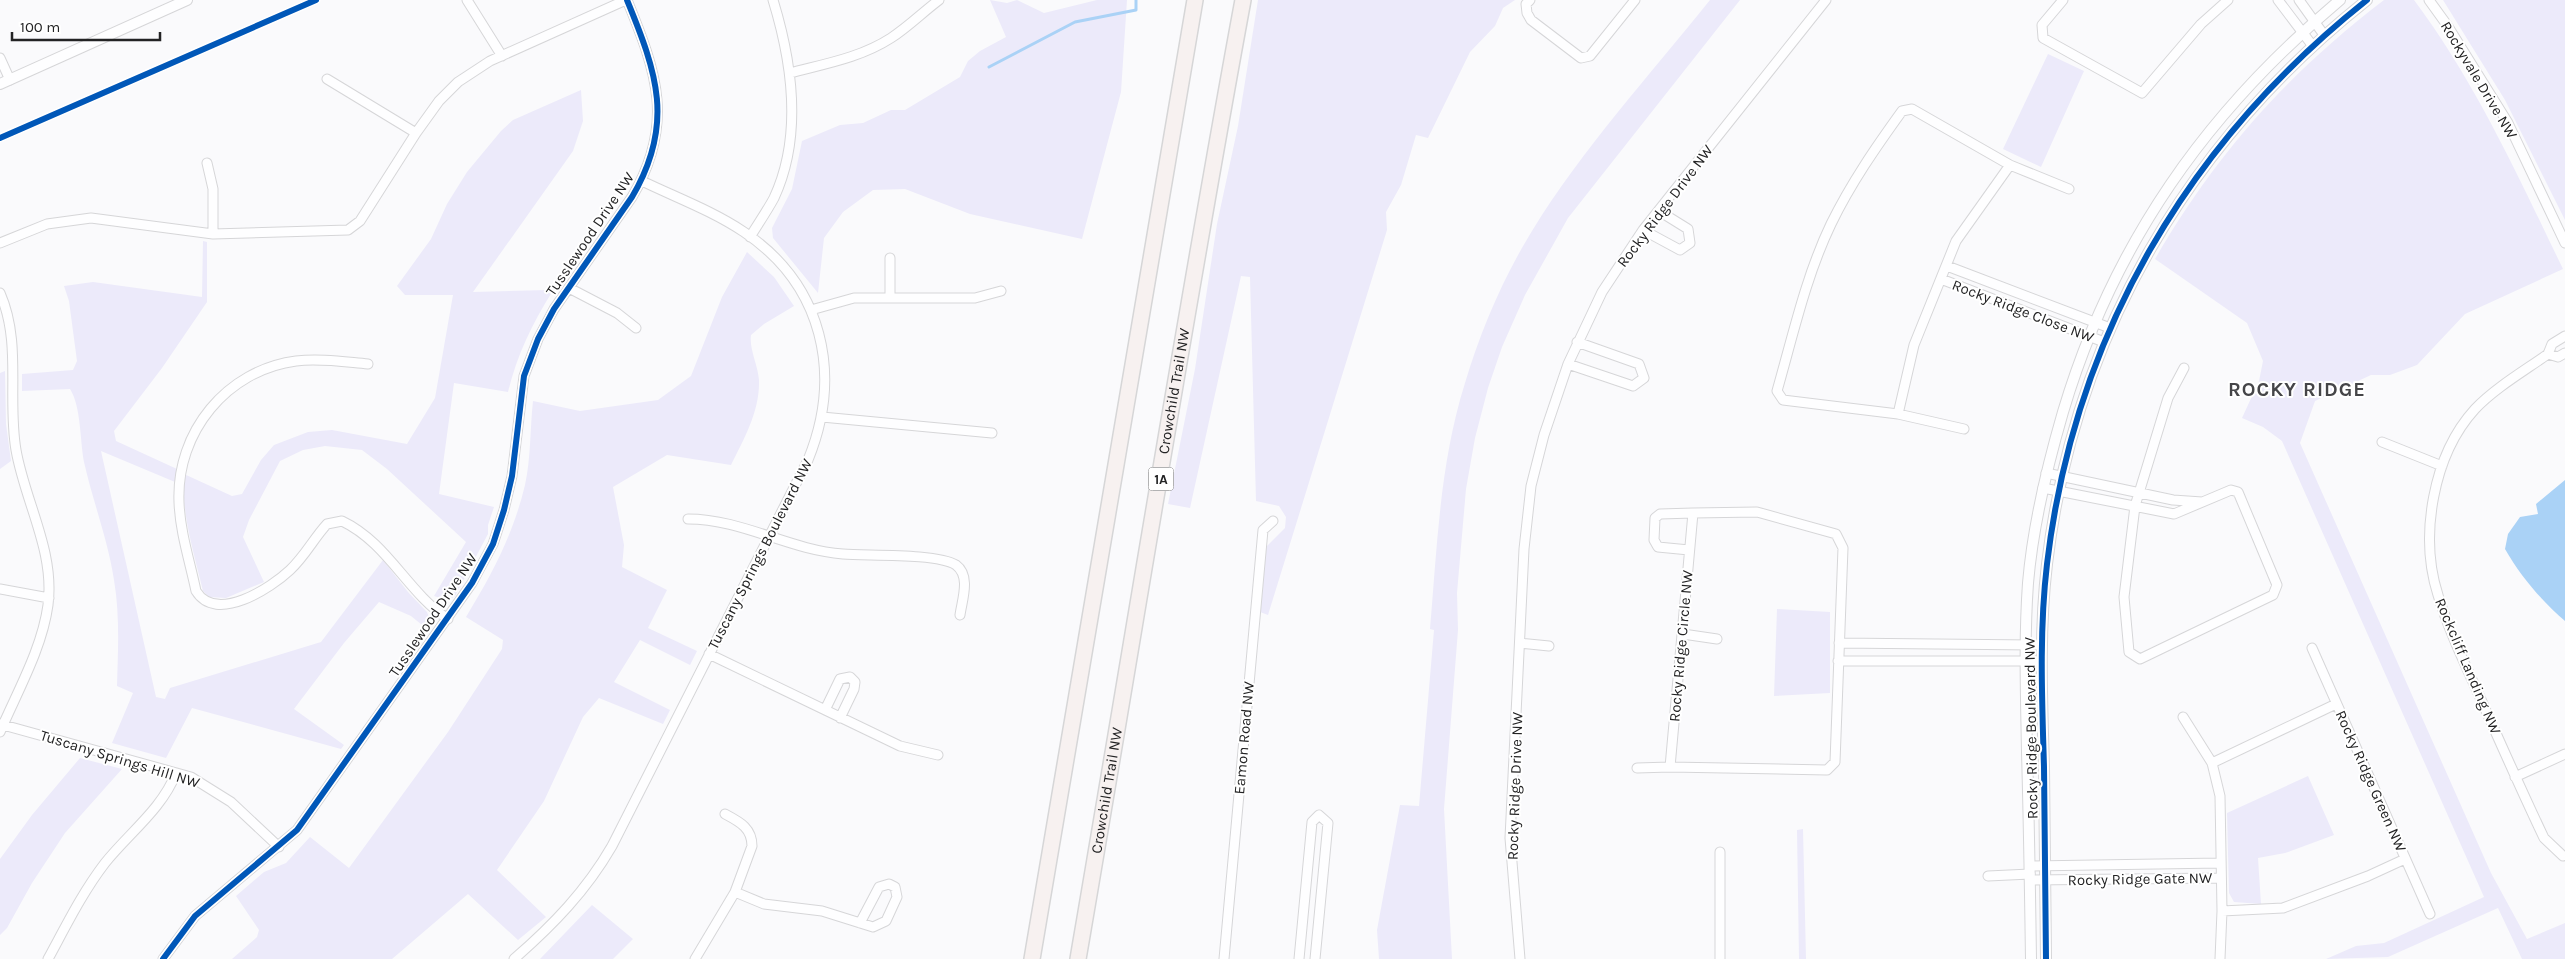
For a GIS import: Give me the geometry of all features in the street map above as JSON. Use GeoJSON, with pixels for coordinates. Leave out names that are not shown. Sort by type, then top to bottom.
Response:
{"type":"FeatureCollection","features":[{"type":"Feature","properties":{"kind":"highway"},"geometry":{"type":"LineString","coordinates":[[1186,47],[1184,25],[1188,0]]}},
{"type":"Feature","properties":{"kind":"highway"},"geometry":{"type":"LineString","coordinates":[[1032,959],[1195,0]]}},
{"type":"Feature","properties":{"kind":"highway","name":"Crowchild Trail NW"},"geometry":{"type":"LineString","coordinates":[[1078,959],[1163,469],[1197,250],[1243,0]]}},
{"type":"Feature","properties":{"kind":"street"},"geometry":{"type":"LineString","coordinates":[[0,84],[187,0]]}},
{"type":"Feature","properties":{"kind":"street"},"geometry":{"type":"LineString","coordinates":[[467,0],[502,56]]}},
{"type":"Feature","properties":{"kind":"street"},"geometry":{"type":"LineString","coordinates":[[0,243],[48,224],[90,218],[213,234],[342,231],[351,229],[360,221],[416,133],[440,101],[458,82],[478,67],[626,0]]}},
{"type":"Feature","properties":{"kind":"street","name":"Tusslewood Drive NW"},"geometry":{"type":"LineString","coordinates":[[164,959],[195,916],[297,830],[472,584],[493,544],[512,476],[524,376],[538,339],[569,288],[642,181],[655,144],[658,105],[657,84],[647,48],[626,0]]}},
{"type":"Feature","properties":{"kind":"street"},"geometry":{"type":"LineString","coordinates":[[750,237],[774,198],[786,162],[791,120],[790,73],[784,36],[773,0]]}},
{"type":"Feature","properties":{"kind":"street"},"geometry":{"type":"LineString","coordinates":[[790,73],[862,54],[893,37],[939,0]]}},
{"type":"Feature","properties":{"kind":"street"},"geometry":{"type":"LineString","coordinates":[[1530,0],[1526,4],[1527,13],[1531,20],[1581,58],[1590,56],[1635,0]]}},
{"type":"Feature","properties":{"kind":"street","name":"Rocky Ridge Drive NW"},"geometry":{"type":"LineString","coordinates":[[1520,959],[1510,838],[1524,549],[1530,486],[1544,434],[1568,364],[1602,292],[1643,230],[1826,0]]}},
{"type":"Feature","properties":{"kind":"street"},"geometry":{"type":"LineString","coordinates":[[2063,0],[2042,25],[2043,38],[2142,92],[2201,24],[2228,0]]}},
{"type":"Feature","properties":{"kind":"street"},"geometry":{"type":"LineString","coordinates":[[2278,0],[2312,45]]}},
{"type":"Feature","properties":{"kind":"street"},"geometry":{"type":"LineString","coordinates":[[2299,0],[2324,35]]}},
{"type":"Feature","properties":{"kind":"street","name":"Rocky Ridge Boulevard NW"},"geometry":{"type":"LineString","coordinates":[[2031,959],[2025,644],[2031,555],[2046,473],[2070,385],[2094,322],[2130,250],[2188,158],[2242,93],[2302,32],[2340,0]]}},
{"type":"Feature","properties":{"kind":"street","name":"Rocky Ridge Boulevard NW"},"geometry":{"type":"LineString","coordinates":[[2046,959],[2041,645],[2047,565],[2062,476],[2078,414],[2104,342],[2123,298],[2152,243],[2199,170],[2253,105],[2312,45],[2367,0]]}},
{"type":"Feature","properties":{"kind":"street","name":"Rockyvale Drive NW"},"geometry":{"type":"LineString","coordinates":[[2429,0],[2447,25],[2508,123],[2565,243]]}},
{"type":"Feature","properties":{"kind":"street"},"geometry":{"type":"LineString","coordinates":[[0,58],[10,80]]}},
{"type":"Feature","properties":{"kind":"street"},"geometry":{"type":"LineString","coordinates":[[327,79],[416,133]]}},
{"type":"Feature","properties":{"kind":"street"},"geometry":{"type":"LineString","coordinates":[[1964,429],[1898,414],[1783,400],[1777,391],[1808,282],[1831,224],[1863,165],[1902,111],[1912,109],[2010,165],[2069,189]]}},
{"type":"Feature","properties":{"kind":"street"},"geometry":{"type":"LineString","coordinates":[[207,163],[213,189],[213,234]]}},
{"type":"Feature","properties":{"kind":"street","name":"Rocky Ridge Close NW"},"geometry":{"type":"LineString","coordinates":[[1898,414],[1914,346],[1948,266],[1956,242],[2010,165]]}},
{"type":"Feature","properties":{"kind":"street","name":"Tuscany Springs Boulevard NW"},"geometry":{"type":"LineString","coordinates":[[518,958],[572,905],[602,865],[808,460],[822,417],[825,367],[822,344],[811,310],[788,273],[777,259],[750,237],[729,224],[642,181]]}},
{"type":"Feature","properties":{"kind":"street"},"geometry":{"type":"LineString","coordinates":[[1643,230],[1680,250],[1690,243],[1688,230],[1659,211]]}},
{"type":"Feature","properties":{"kind":"street"},"geometry":{"type":"LineString","coordinates":[[890,258],[890,297]]}},
{"type":"Feature","properties":{"kind":"street","name":"Rocky Ridge Close NW"},"geometry":{"type":"LineString","coordinates":[[1948,266],[2110,328]]}},
{"type":"Feature","properties":{"kind":"street","name":"Rocky Ridge Close NW"},"geometry":{"type":"LineString","coordinates":[[1941,279],[2104,342]]}},
{"type":"Feature","properties":{"kind":"street"},"geometry":{"type":"LineString","coordinates":[[569,288],[617,313],[636,328]]}},
{"type":"Feature","properties":{"kind":"street"},"geometry":{"type":"LineString","coordinates":[[811,310],[854,298],[975,298],[1001,291]]}},
{"type":"Feature","properties":{"kind":"street"},"geometry":{"type":"LineString","coordinates":[[0,293],[9,316],[12,333],[16,449],[25,486],[46,554],[49,598],[41,636],[1,727]]}},
{"type":"Feature","properties":{"kind":"street","name":"Rockcliff Landing NW"},"geometry":{"type":"LineString","coordinates":[[2563,856],[2544,838],[2453,636],[2437,594],[2430,534],[2434,495],[2442,466],[2453,441],[2476,409],[2548,354],[2552,344],[2565,336]]}},
{"type":"Feature","properties":{"kind":"street"},"geometry":{"type":"LineString","coordinates":[[1568,364],[1633,386],[1644,378],[1639,364],[1577,342]]}},
{"type":"Feature","properties":{"kind":"street"},"geometry":{"type":"LineString","coordinates":[[2548,354],[2558,357],[2565,353]]}},
{"type":"Feature","properties":{"kind":"street"},"geometry":{"type":"LineString","coordinates":[[368,364],[313,360],[275,365],[241,381],[211,407],[189,443],[179,482],[179,510],[196,591],[205,602],[217,606],[256,593],[291,569],[327,524],[342,521],[380,548],[394,562],[420,597],[448,619]]}},
{"type":"Feature","properties":{"kind":"street"},"geometry":{"type":"LineString","coordinates":[[2044,488],[2136,506],[2174,514],[2231,490],[2238,492],[2277,585],[2273,594],[2140,658],[2129,652],[2124,597],[2136,506],[2168,398],[2184,368]]}},
{"type":"Feature","properties":{"kind":"street"},"geometry":{"type":"LineString","coordinates":[[822,417],[992,433]]}},
{"type":"Feature","properties":{"kind":"street"},"geometry":{"type":"LineString","coordinates":[[2382,442],[2442,466]]}},
{"type":"Feature","properties":{"kind":"street"},"geometry":{"type":"LineString","coordinates":[[2046,473],[2139,494],[2173,500],[2205,502]]}},
{"type":"Feature","properties":{"kind":"street"},"geometry":{"type":"LineString","coordinates":[[1637,768],[1827,770],[1835,762],[1843,548],[1836,534],[1757,512],[1693,512],[1660,514],[1654,518],[1654,540],[1658,547],[1689,550]]}},
{"type":"Feature","properties":{"kind":"street","name":"Rocky Ridge Circle NW"},"geometry":{"type":"LineString","coordinates":[[1670,767],[1693,512]]}},
{"type":"Feature","properties":{"kind":"street"},"geometry":{"type":"LineString","coordinates":[[688,519],[710,519],[822,552],[895,555],[951,563],[960,569],[964,579],[960,615]]}},
{"type":"Feature","properties":{"kind":"street","name":"Eamon Road NW"},"geometry":{"type":"LineString","coordinates":[[1224,959],[1263,530],[1273,521]]}},
{"type":"Feature","properties":{"kind":"street"},"geometry":{"type":"LineString","coordinates":[[0,589],[49,598]]}},
{"type":"Feature","properties":{"kind":"street"},"geometry":{"type":"LineString","coordinates":[[1683,634],[1716,639]]}},
{"type":"Feature","properties":{"kind":"street"},"geometry":{"type":"LineString","coordinates":[[1520,643],[1549,646]]}},
{"type":"Feature","properties":{"kind":"street"},"geometry":{"type":"LineString","coordinates":[[1839,643],[2041,645]]}},
{"type":"Feature","properties":{"kind":"street","name":"Rocky Ridge Green NW"},"geometry":{"type":"LineString","coordinates":[[2312,648],[2430,914]]}},
{"type":"Feature","properties":{"kind":"street"},"geometry":{"type":"LineString","coordinates":[[709,654],[840,718],[911,750],[938,755]]}},
{"type":"Feature","properties":{"kind":"street"},"geometry":{"type":"LineString","coordinates":[[1838,662],[2041,662]]}},
{"type":"Feature","properties":{"kind":"street"},"geometry":{"type":"LineString","coordinates":[[824,710],[840,678],[850,677],[855,682],[854,689],[840,718]]}},
{"type":"Feature","properties":{"kind":"street","name":"Rocky Ridge Green NW"},"geometry":{"type":"LineString","coordinates":[[2212,763],[2336,704]]}},
{"type":"Feature","properties":{"kind":"street"},"geometry":{"type":"LineString","coordinates":[[2183,717],[2212,763],[2220,796],[2222,911],[2220,959]]}},
{"type":"Feature","properties":{"kind":"street","name":"Tuscany Springs Hill NW"},"geometry":{"type":"LineString","coordinates":[[1,727],[176,773],[215,790],[231,802],[279,847]]}},
{"type":"Feature","properties":{"kind":"street"},"geometry":{"type":"LineString","coordinates":[[2515,777],[2565,754]]}},
{"type":"Feature","properties":{"kind":"street"},"geometry":{"type":"LineString","coordinates":[[48,959],[90,885],[122,843],[162,800],[176,773]]}},
{"type":"Feature","properties":{"kind":"street"},"geometry":{"type":"LineString","coordinates":[[695,959],[735,892],[751,854],[752,838],[742,823],[725,814]]}},
{"type":"Feature","properties":{"kind":"street"},"geometry":{"type":"LineString","coordinates":[[1299,959],[1312,822],[1319,815],[1328,822],[1315,959]]}},
{"type":"Feature","properties":{"kind":"street"},"geometry":{"type":"LineString","coordinates":[[1720,852],[1720,959]]}},
{"type":"Feature","properties":{"kind":"street","name":"Rocky Ridge Green NW"},"geometry":{"type":"LineString","coordinates":[[2222,911],[2283,908],[2368,876],[2405,859]]}},
{"type":"Feature","properties":{"kind":"street","name":"Rocky Ridge Gate NW"},"geometry":{"type":"LineString","coordinates":[[2030,873],[2045,866],[2220,863]]}},
{"type":"Feature","properties":{"kind":"street"},"geometry":{"type":"LineString","coordinates":[[1988,876],[2030,873]]}},
{"type":"Feature","properties":{"kind":"street","name":"Rocky Ridge Gate NW"},"geometry":{"type":"LineString","coordinates":[[2030,873],[2045,880],[2220,878]]}},
{"type":"Feature","properties":{"kind":"street"},"geometry":{"type":"LineString","coordinates":[[735,892],[764,904],[816,910],[873,927],[886,921],[898,897],[895,887],[889,884],[879,887],[860,923]]}},
{"type":"Feature","properties":{"kind":"shaded area"},"geometry":{"type":"Polygon","coordinates":[[[990,0],[1007,3],[1017,0],[1044,13],[1097,0],[1127,0],[1121,92],[1082,239],[970,214],[905,189],[873,190],[843,212],[824,238],[818,293],[773,238],[772,228],[792,189],[802,141],[840,125],[863,123],[891,110],[905,110],[960,77],[968,61],[980,51],[1006,37],[990,0]]]}},
{"type":"Feature","properties":{"kind":"shaded area"},"geometry":{"type":"Polygon","coordinates":[[[1258,0],[1515,0],[1503,8],[1495,26],[1470,52],[1428,138],[1416,135],[1401,185],[1386,212],[1387,230],[1268,615],[1260,612],[1266,547],[1285,528],[1286,517],[1279,506],[1256,501],[1250,277],[1241,276],[1190,508],[1168,504],[1195,369],[1217,224],[1238,126],[1258,0]]]}},
{"type":"Feature","properties":{"kind":"shaded area"},"geometry":{"type":"Polygon","coordinates":[[[1710,0],[1740,0],[1568,218],[1525,295],[1502,347],[1488,388],[1475,438],[1466,489],[1457,593],[1458,630],[1444,809],[1452,959],[1379,959],[1377,930],[1400,805],[1419,806],[1434,630],[1430,629],[1441,505],[1450,443],[1471,363],[1502,286],[1521,249],[1552,200],[1595,141],[1710,0]]]}},
{"type":"Feature","properties":{"kind":"shaded area"},"geometry":{"type":"Polygon","coordinates":[[[2384,0],[2414,0],[2436,32],[2477,97],[2563,269],[2465,314],[2417,365],[2390,375],[2371,375],[2315,401],[2300,443],[2491,873],[2527,939],[2565,923],[2565,959],[2522,959],[2498,908],[2388,957],[2326,959],[2356,946],[2384,943],[2484,897],[2282,441],[2263,427],[2242,418],[2259,381],[2263,361],[2247,323],[2155,259],[2203,185],[2256,118],[2316,57],[2384,0]]]}},
{"type":"Feature","properties":{"kind":"shaded area"},"geometry":{"type":"Polygon","coordinates":[[[2443,0],[2565,0],[2565,220],[2505,100],[2443,0]]]}},
{"type":"Feature","properties":{"kind":"shaded area"},"geometry":{"type":"Polygon","coordinates":[[[2048,54],[2084,71],[2041,167],[2003,149],[2048,54]]]}},
{"type":"Feature","properties":{"kind":"shaded area"},"geometry":{"type":"Polygon","coordinates":[[[581,90],[583,121],[573,151],[473,292],[548,290],[552,292],[526,340],[508,392],[454,383],[439,494],[494,507],[488,525],[488,534],[455,596],[448,601],[434,596],[466,542],[387,469],[362,450],[325,446],[303,450],[280,461],[249,520],[243,537],[264,582],[226,598],[209,597],[203,591],[189,533],[184,503],[184,474],[232,496],[242,494],[261,460],[274,445],[308,432],[332,430],[407,444],[435,398],[453,295],[405,295],[397,286],[431,239],[447,204],[467,172],[501,131],[513,120],[581,90]]]}},
{"type":"Feature","properties":{"kind":"shaded area"},"geometry":{"type":"Polygon","coordinates":[[[203,241],[207,242],[207,302],[162,368],[114,431],[116,441],[177,469],[175,482],[101,451],[156,697],[165,699],[170,688],[321,642],[383,560],[408,592],[427,612],[430,620],[427,629],[411,616],[379,602],[344,643],[294,709],[344,745],[341,749],[192,708],[166,758],[112,743],[133,693],[117,686],[118,620],[116,593],[108,550],[84,462],[76,404],[70,389],[22,391],[22,374],[73,370],[77,361],[69,301],[64,286],[93,282],[202,297],[203,241]]]}},
{"type":"Feature","properties":{"kind":"shaded area"},"geometry":{"type":"Polygon","coordinates":[[[747,252],[774,277],[794,306],[764,324],[751,335],[751,346],[759,380],[759,391],[754,414],[731,465],[667,455],[613,487],[624,545],[622,567],[667,590],[648,628],[697,651],[690,665],[640,640],[614,682],[670,710],[663,724],[599,698],[583,717],[544,801],[497,870],[546,917],[518,940],[468,894],[392,959],[232,959],[257,937],[259,930],[236,896],[264,872],[286,863],[310,837],[349,868],[448,732],[502,649],[503,640],[466,617],[501,554],[520,503],[528,464],[533,401],[580,411],[658,400],[691,376],[722,297],[747,252]]]}},
{"type":"Feature","properties":{"kind":"shaded area"},"geometry":{"type":"Polygon","coordinates":[[[5,371],[6,424],[11,461],[0,469],[0,373],[5,371]]]}},
{"type":"Feature","properties":{"kind":"shaded area"},"geometry":{"type":"Polygon","coordinates":[[[1777,609],[1830,612],[1830,693],[1774,696],[1777,609]]]}},
{"type":"Feature","properties":{"kind":"shaded area"},"geometry":{"type":"Polygon","coordinates":[[[80,758],[122,769],[65,833],[32,883],[7,928],[0,935],[0,859],[32,815],[80,758]]]}},
{"type":"Feature","properties":{"kind":"shaded area"},"geometry":{"type":"Polygon","coordinates":[[[2308,776],[2334,835],[2285,853],[2258,858],[2261,904],[2234,902],[2229,893],[2227,813],[2308,776]]]}},
{"type":"Feature","properties":{"kind":"shaded area"},"geometry":{"type":"Polygon","coordinates":[[[1803,829],[1806,959],[1799,959],[1797,830],[1803,829]]]}},
{"type":"Feature","properties":{"kind":"shaded area"},"geometry":{"type":"Polygon","coordinates":[[[592,905],[633,939],[613,959],[540,959],[592,905]]]}},
{"type":"Feature","properties":{"kind":"water"},"geometry":{"type":"Polygon","coordinates":[[[2565,480],[2565,621],[2532,588],[2505,549],[2508,534],[2520,517],[2538,514],[2536,504],[2565,480]]]}},
{"type":"Feature","properties":{"kind":"waterway"},"geometry":{"type":"LineString","coordinates":[[989,67],[1075,22],[1136,10],[1136,0]]}},
{"type":"Feature","properties":{"kind":"cycle path"},"geometry":{"type":"LineString","coordinates":[[0,138],[316,0]]}},
{"type":"Feature","properties":{"kind":"cycle path"},"geometry":{"type":"LineString","coordinates":[[163,959],[195,916],[297,830],[472,583],[493,544],[512,476],[524,376],[538,339],[554,309],[632,197],[645,171],[654,146],[657,99],[653,75],[638,26],[627,0]]}},
{"type":"Feature","properties":{"kind":"cycle path"},"geometry":{"type":"LineString","coordinates":[[2046,959],[2042,666],[2044,589],[2061,480],[2083,400],[2113,323],[2150,250],[2194,181],[2245,116],[2303,56],[2367,0]]}},
{"type":"Feature","properties":{"kind":"district","name":"ROCKY RIDGE"},"geometry":{"type":"Point","coordinates":[2297,389]}}]}
